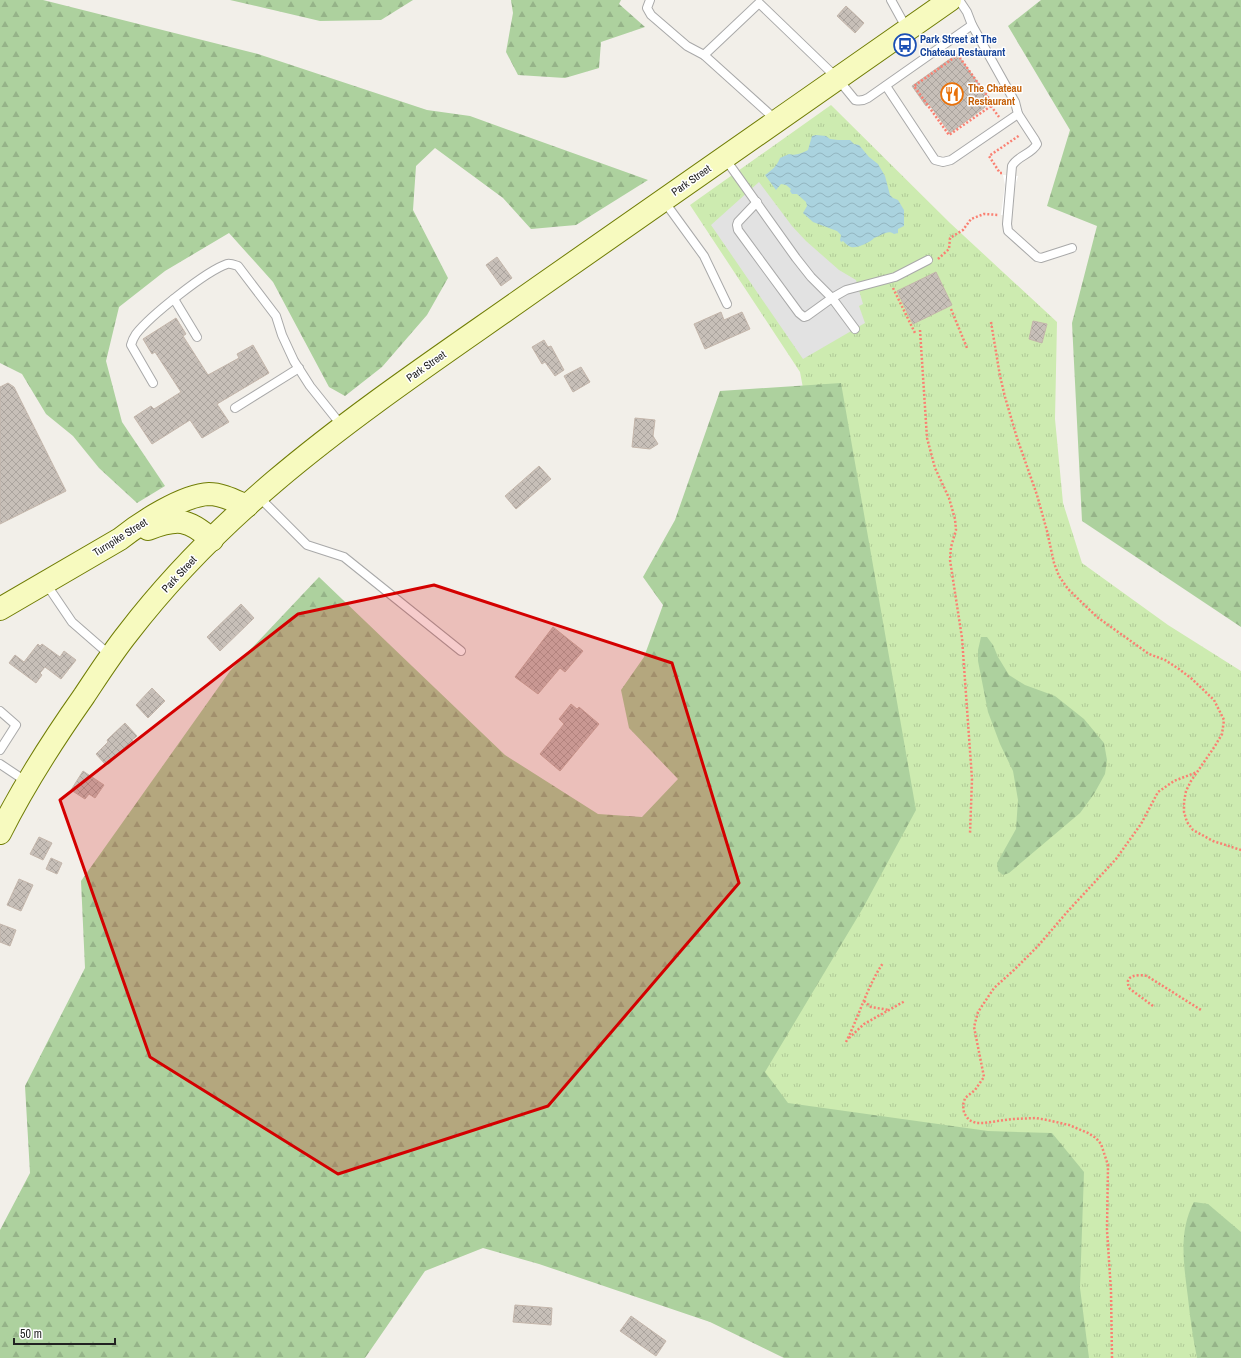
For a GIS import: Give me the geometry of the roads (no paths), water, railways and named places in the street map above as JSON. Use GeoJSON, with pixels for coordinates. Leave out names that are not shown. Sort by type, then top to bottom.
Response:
{"type":"FeatureCollection","features":[{"type":"Feature","properties":{"kind":"main road","name":"Park Street"},"geometry":{"type":"LineString","coordinates":[[0,833],[53,740],[126,635],[178,573],[253,501],[343,427],[427,366],[950,0]]}},
{"type":"Feature","properties":{"kind":"main road","name":"Turnpike Street"},"geometry":{"type":"LineString","coordinates":[[0,609],[120,539],[161,512],[195,496],[209,494],[253,501]]}},
{"type":"Feature","properties":{"kind":"main road"},"geometry":{"type":"LineString","coordinates":[[120,539],[165,523],[177,522],[188,523],[199,528],[212,540]]}},
{"type":"Feature","properties":{"kind":"lane"},"geometry":{"type":"LineString","coordinates":[[650,0],[647,8],[651,15],[687,46],[704,55],[777,121]]}},
{"type":"Feature","properties":{"kind":"lane"},"geometry":{"type":"LineString","coordinates":[[959,0],[967,12],[972,24],[1015,102],[1018,114],[1037,144],[1013,164],[1007,224],[1008,231],[1021,244],[1041,258],[1072,248]]}},
{"type":"Feature","properties":{"kind":"lane"},"geometry":{"type":"LineString","coordinates":[[704,55],[758,1],[837,78],[855,100],[859,101],[864,100],[886,86],[972,24]]}},
{"type":"Feature","properties":{"kind":"lane"},"geometry":{"type":"LineString","coordinates":[[893,1],[908,29]]}},
{"type":"Feature","properties":{"kind":"lane"},"geometry":{"type":"LineString","coordinates":[[886,86],[935,160],[943,162],[951,160],[1018,114]]}},
{"type":"Feature","properties":{"kind":"lane"},"geometry":{"type":"LineString","coordinates":[[724,157],[807,272],[832,298],[855,329]]}},
{"type":"Feature","properties":{"kind":"lane"},"geometry":{"type":"LineString","coordinates":[[663,200],[704,256],[728,304]]}},
{"type":"Feature","properties":{"kind":"lane"},"geometry":{"type":"LineString","coordinates":[[757,202],[738,222],[738,230],[799,313],[804,317],[846,290],[890,279],[928,260]]}},
{"type":"Feature","properties":{"kind":"lane"},"geometry":{"type":"LineString","coordinates":[[153,383],[130,344],[135,335],[147,321],[174,299],[216,269],[228,263],[238,266],[276,316],[282,335],[294,361],[310,386],[343,427]]}},
{"type":"Feature","properties":{"kind":"lane"},"geometry":{"type":"LineString","coordinates":[[174,299],[198,337]]}},
{"type":"Feature","properties":{"kind":"lane"},"geometry":{"type":"LineString","coordinates":[[235,408],[299,368]]}},
{"type":"Feature","properties":{"kind":"lane"},"geometry":{"type":"LineString","coordinates":[[253,501],[307,545],[344,557],[462,651]]}},
{"type":"Feature","properties":{"kind":"lane"},"geometry":{"type":"LineString","coordinates":[[47,581],[51,591],[72,622],[111,656]]}},
{"type":"Feature","properties":{"kind":"lane"},"geometry":{"type":"LineString","coordinates":[[0,711],[16,725],[0,750]]}},
{"type":"Feature","properties":{"kind":"lane"},"geometry":{"type":"LineString","coordinates":[[0,764],[28,782]]}},
{"type":"Feature","properties":{"kind":"water"},"geometry":{"type":"Polygon","coordinates":[[[812,136],[826,136],[830,139],[850,140],[854,144],[859,145],[869,157],[878,164],[885,176],[890,195],[898,200],[904,210],[904,226],[898,229],[898,233],[894,234],[889,232],[874,238],[863,245],[851,247],[843,241],[841,242],[841,235],[837,231],[813,222],[803,213],[807,206],[806,202],[797,194],[792,194],[790,191],[791,189],[786,185],[781,184],[776,190],[765,175],[774,168],[780,158],[789,154],[797,154],[808,150],[812,136]]]}},
{"type":"Feature","properties":{"kind":"place","name":"Park Street at The Chateau Restaurant"},"geometry":{"type":"Point","coordinates":[905,45]}},
{"type":"Feature","properties":{"kind":"place","name":"The Chateau Restaurant"},"geometry":{"type":"Point","coordinates":[952,94]}}]}
